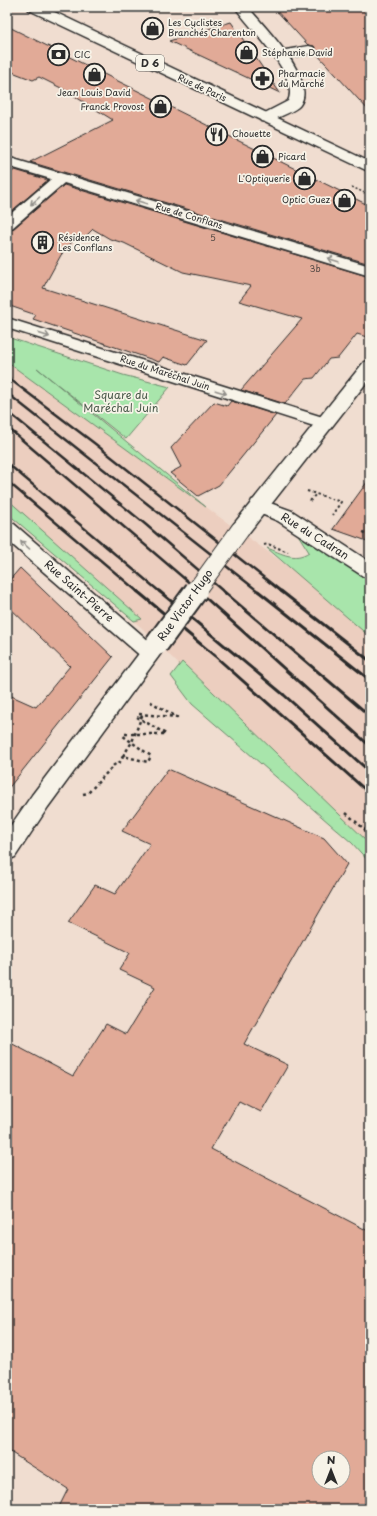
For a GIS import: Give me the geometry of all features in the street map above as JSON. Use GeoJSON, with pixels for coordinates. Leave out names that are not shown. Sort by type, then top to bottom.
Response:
{"type":"FeatureCollection","features":[{"type":"Feature","properties":{"kind":"street","name":"Rue de Paris"},"geometry":{"type":"LineString","coordinates":[[34,7],[370,168]]}},
{"type":"Feature","properties":{"kind":"street"},"geometry":{"type":"LineString","coordinates":[[241,7],[289,66],[296,85],[297,98],[294,104],[266,118]]}},
{"type":"Feature","properties":{"kind":"street","name":"Rue de Conflans"},"geometry":{"type":"LineString","coordinates":[[7,161],[370,271]]}},
{"type":"Feature","properties":{"kind":"street"},"geometry":{"type":"LineString","coordinates":[[7,225],[62,177]]}},
{"type":"Feature","properties":{"kind":"street","name":"Rue du Maréchal Juin"},"geometry":{"type":"LineString","coordinates":[[7,323],[323,423]]}},
{"type":"Feature","properties":{"kind":"street","name":"Rue Victor Hugo"},"geometry":{"type":"LineString","coordinates":[[7,850],[40,801],[154,649],[240,530],[323,423],[370,366]]}},
{"type":"Feature","properties":{"kind":"street","name":"Rue du Cadran"},"geometry":{"type":"LineString","coordinates":[[259,505],[285,516],[370,571]]}},
{"type":"Feature","properties":{"kind":"street","name":"Rue Saint-Pierre"},"geometry":{"type":"LineString","coordinates":[[7,529],[154,649]]}},
{"type":"Feature","properties":{"kind":"lane"},"geometry":{"type":"LineString","coordinates":[[280,56],[309,50]]}},
{"type":"Feature","properties":{"kind":"path"},"geometry":{"type":"LineString","coordinates":[[278,481],[341,502],[328,520]]}},
{"type":"Feature","properties":{"kind":"path"},"geometry":{"type":"LineString","coordinates":[[123,756],[148,762],[151,756],[119,733],[166,734],[132,714],[177,717],[148,702],[152,695]]}},
{"type":"Feature","properties":{"kind":"path"},"geometry":{"type":"LineString","coordinates":[[40,801],[88,793],[114,765],[120,762],[132,742],[143,714]]}},
{"type":"Feature","properties":{"kind":"path"},"geometry":{"type":"LineString","coordinates":[[346,813],[370,834]]}},
{"type":"Feature","properties":{"kind":"shaded area"},"geometry":{"type":"Polygon","coordinates":[[[7,353],[218,516],[370,625],[370,853],[142,628],[7,514],[7,353]]]}},
{"type":"Feature","properties":{"kind":"green space","name":"Square du Maréchal Juin"},"geometry":{"type":"Polygon","coordinates":[[[7,337],[123,375],[170,387],[126,439],[37,368],[206,507],[7,362],[7,337]]]}},
{"type":"Feature","properties":{"kind":"green space"},"geometry":{"type":"Polygon","coordinates":[[[7,499],[142,619],[134,621],[7,513],[7,499]]]}},
{"type":"Feature","properties":{"kind":"green space"},"geometry":{"type":"Polygon","coordinates":[[[297,533],[370,581],[370,637],[267,548],[288,556],[304,555],[309,552],[297,533]]]}},
{"type":"Feature","properties":{"kind":"green space"},"geometry":{"type":"Polygon","coordinates":[[[182,662],[370,844],[370,863],[352,843],[192,704],[171,676],[182,662]]]}},
{"type":"Feature","properties":{"kind":"building"},"geometry":{"type":"Polygon","coordinates":[[[273,7],[370,7],[370,112],[315,52],[316,49],[314,46],[308,45],[273,7]]]}},
{"type":"Feature","properties":{"kind":"building"},"geometry":{"type":"Polygon","coordinates":[[[231,22],[280,93],[169,41],[231,22]]]}},
{"type":"Feature","properties":{"kind":"building"},"geometry":{"type":"Polygon","coordinates":[[[7,26],[370,206],[370,264],[30,162],[113,120],[61,88],[39,77],[33,80],[7,70],[7,26]]]}},
{"type":"Feature","properties":{"kind":"building"},"geometry":{"type":"Polygon","coordinates":[[[15,170],[48,180],[7,215],[7,174],[15,170]]]}},
{"type":"Feature","properties":{"kind":"building"},"geometry":{"type":"Polygon","coordinates":[[[64,185],[370,277],[370,338],[357,334],[338,358],[329,359],[314,378],[305,379],[285,404],[241,390],[302,319],[239,301],[251,286],[183,272],[124,243],[110,239],[93,229],[84,238],[77,236],[61,255],[43,288],[207,340],[187,365],[163,357],[159,362],[33,319],[36,315],[7,305],[7,231],[13,229],[64,185]]]}},
{"type":"Feature","properties":{"kind":"building"},"geometry":{"type":"Polygon","coordinates":[[[231,401],[276,415],[219,485],[198,496],[170,473],[181,467],[171,448],[214,402],[227,406],[231,401]]]}},
{"type":"Feature","properties":{"kind":"building"},"geometry":{"type":"Polygon","coordinates":[[[370,478],[370,542],[333,529],[370,478]]]}},
{"type":"Feature","properties":{"kind":"building"},"geometry":{"type":"Polygon","coordinates":[[[20,568],[113,657],[7,790],[7,694],[36,707],[70,666],[7,605],[7,583],[20,568]]]}},
{"type":"Feature","properties":{"kind":"building"},"geometry":{"type":"Polygon","coordinates":[[[168,769],[324,838],[347,864],[244,1044],[288,1065],[261,1112],[239,1101],[211,1149],[370,1232],[370,1509],[58,1509],[68,1489],[7,1450],[7,1041],[73,1076],[106,1024],[126,1034],[155,987],[119,970],[130,953],[68,923],[95,885],[115,894],[150,844],[122,831],[168,769]]]}},
{"type":"Feature","properties":{"kind":"railway"},"geometry":{"type":"LineString","coordinates":[[7,377],[94,443],[282,592]]}},
{"type":"Feature","properties":{"kind":"railway"},"geometry":{"type":"LineString","coordinates":[[7,393],[259,592]]}},
{"type":"Feature","properties":{"kind":"railway"},"geometry":{"type":"LineString","coordinates":[[7,411],[145,524],[224,592]]}},
{"type":"Feature","properties":{"kind":"railway"},"geometry":{"type":"LineString","coordinates":[[7,427],[200,592]]}},
{"type":"Feature","properties":{"kind":"railway"},"geometry":{"type":"LineString","coordinates":[[7,463],[160,592]]}},
{"type":"Feature","properties":{"kind":"railway"},"geometry":{"type":"LineString","coordinates":[[7,481],[138,592]]}},
{"type":"Feature","properties":{"kind":"railway"},"geometry":{"type":"LineString","coordinates":[[137,591],[215,656],[370,794]]}},
{"type":"Feature","properties":{"kind":"railway"},"geometry":{"type":"LineString","coordinates":[[159,591],[284,695],[370,772]]}},
{"type":"Feature","properties":{"kind":"railway"},"geometry":{"type":"LineString","coordinates":[[198,591],[370,746]]}},
{"type":"Feature","properties":{"kind":"railway"},"geometry":{"type":"LineString","coordinates":[[223,591],[370,716]]}},
{"type":"Feature","properties":{"kind":"railway"},"geometry":{"type":"LineString","coordinates":[[258,591],[370,680]]}},
{"type":"Feature","properties":{"kind":"railway"},"geometry":{"type":"LineString","coordinates":[[281,591],[370,661]]}},
{"type":"Feature","properties":{"kind":"place","name":"Les Cyclistes Branchés Charenton"},"geometry":{"type":"Point","coordinates":[152,28]}},
{"type":"Feature","properties":{"kind":"place","name":"Stéphanie David"},"geometry":{"type":"Point","coordinates":[246,53]}},
{"type":"Feature","properties":{"kind":"place","name":"CIC"},"geometry":{"type":"Point","coordinates":[58,55]}},
{"type":"Feature","properties":{"kind":"place","name":"Jean Louis David"},"geometry":{"type":"Point","coordinates":[94,74]}},
{"type":"Feature","properties":{"kind":"place","name":"Pharmacie du Marché"},"geometry":{"type":"Point","coordinates":[262,79]}},
{"type":"Feature","properties":{"kind":"place","name":"Franck Provost"},"geometry":{"type":"Point","coordinates":[160,107]}},
{"type":"Feature","properties":{"kind":"place","name":"Chouette"},"geometry":{"type":"Point","coordinates":[217,134]}},
{"type":"Feature","properties":{"kind":"place","name":"Picard"},"geometry":{"type":"Point","coordinates":[262,157]}},
{"type":"Feature","properties":{"kind":"place","name":"L'Optiquerie"},"geometry":{"type":"Point","coordinates":[305,179]}},
{"type":"Feature","properties":{"kind":"place","name":"Optic Guez"},"geometry":{"type":"Point","coordinates":[345,200]}},
{"type":"Feature","properties":{"kind":"place","name":"Résidence Les Conflans"},"geometry":{"type":"Point","coordinates":[42,243]}}]}
